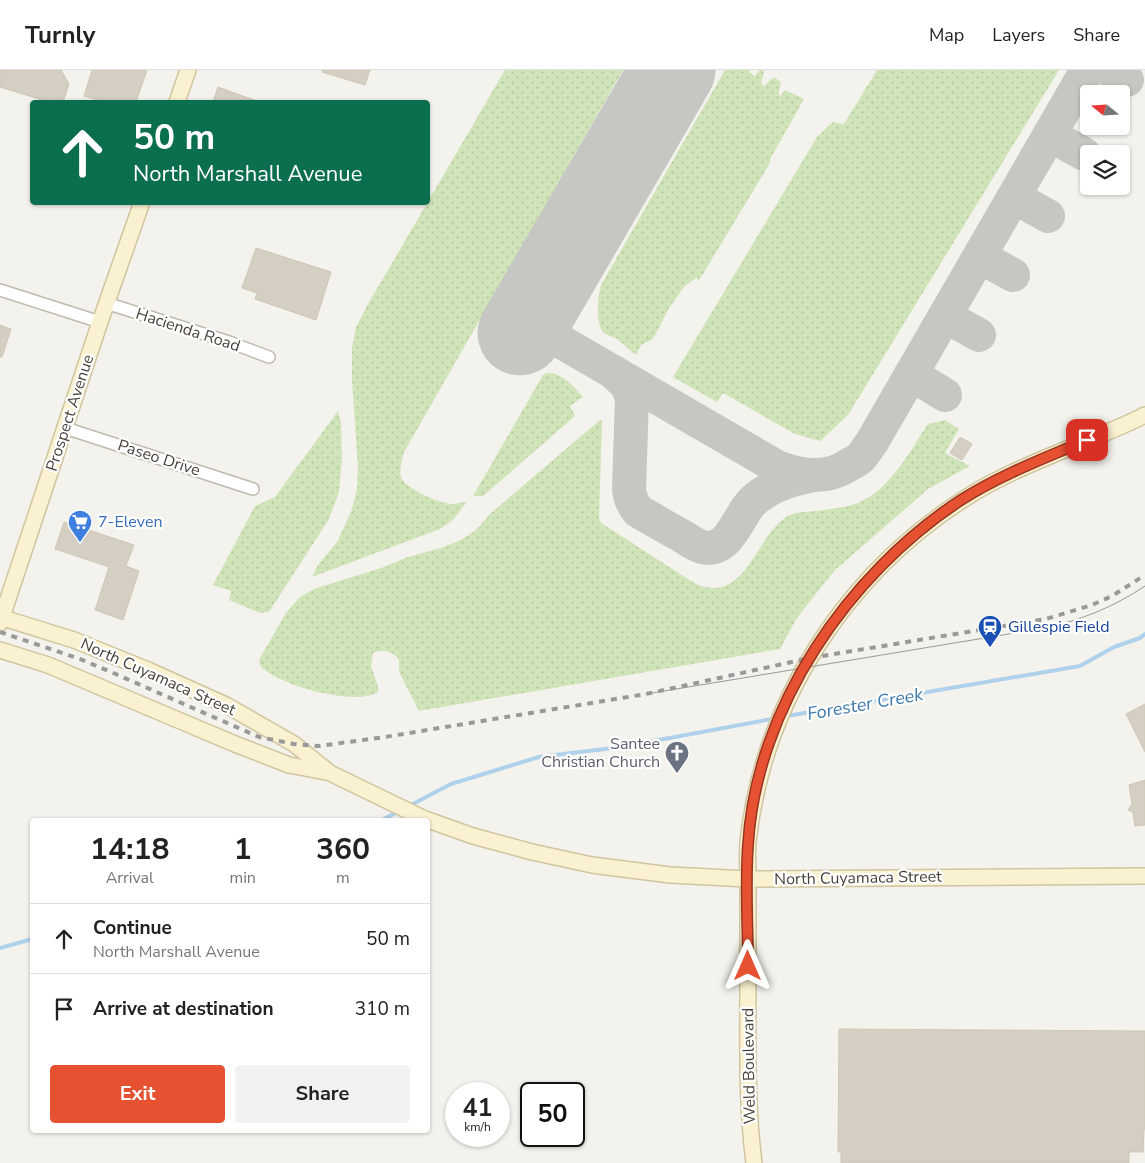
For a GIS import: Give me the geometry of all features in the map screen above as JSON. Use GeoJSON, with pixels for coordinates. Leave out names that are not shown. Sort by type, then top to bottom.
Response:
{"type":"FeatureCollection","features":[{"type":"Feature","properties":{"kind":"main road"},"geometry":{"type":"LineString","coordinates":[[178,100],[188,70]]}},
{"type":"Feature","properties":{"kind":"main road","name":"Prospect Avenue"},"geometry":{"type":"LineString","coordinates":[[1,619],[106,303],[141,205]]}},
{"type":"Feature","properties":{"kind":"main road","name":"Weld Boulevard"},"geometry":{"type":"LineString","coordinates":[[754,1163],[748,1084],[748,845],[760,776],[768,749],[798,678],[828,628],[863,585],[902,546],[930,522],[980,489],[1037,461],[1145,415]]}},
{"type":"Feature","properties":{"kind":"main road","name":"North Cuyamaca Street"},"geometry":{"type":"LineString","coordinates":[[1,619],[90,647],[148,670],[226,705],[294,744],[330,773],[422,818]]}},
{"type":"Feature","properties":{"kind":"main road","name":"North Cuyamaca Street"},"geometry":{"type":"LineString","coordinates":[[0,650],[48,665],[289,765],[330,773]]}},
{"type":"Feature","properties":{"kind":"main road","name":"North Cuyamaca Street"},"geometry":{"type":"LineString","coordinates":[[430,822],[524,850],[592,865],[670,875],[748,879],[1145,876]]}},
{"type":"Feature","properties":{"kind":"street"},"geometry":{"type":"LineString","coordinates":[[0,290],[100,322]]}},
{"type":"Feature","properties":{"kind":"street","name":"Hacienda Road"},"geometry":{"type":"LineString","coordinates":[[106,303],[229,342],[269,357]]}},
{"type":"Feature","properties":{"kind":"street","name":"Paseo Drive"},"geometry":{"type":"LineString","coordinates":[[65,428],[254,489]]}},
{"type":"Feature","properties":{"kind":"green space"},"geometry":{"type":"Polygon","coordinates":[[[505,70],[623,70],[404,452],[400,473],[402,479],[411,487],[432,499],[446,503],[467,502],[453,520],[440,529],[312,577],[318,565],[337,542],[351,512],[357,490],[358,469],[352,379],[352,348],[356,327],[426,205],[430,205],[430,198],[505,70]]]}},
{"type":"Feature","properties":{"kind":"green space"},"geometry":{"type":"Polygon","coordinates":[[[725,70],[750,70],[749,72],[755,76],[762,70],[764,72],[761,83],[764,86],[774,77],[781,82],[779,97],[785,90],[804,99],[770,159],[770,163],[698,282],[697,277],[684,287],[669,308],[653,339],[641,345],[636,355],[600,328],[598,309],[601,285],[725,70]]]}},
{"type":"Feature","properties":{"kind":"green space"},"geometry":{"type":"Polygon","coordinates":[[[877,70],[1059,70],[848,415],[820,441],[795,434],[723,393],[717,402],[673,377],[817,137],[833,122],[844,124],[877,70]]]}},
{"type":"Feature","properties":{"kind":"green space"},"geometry":{"type":"Polygon","coordinates":[[[547,373],[562,377],[583,397],[570,406],[575,416],[483,496],[473,496],[543,375],[547,373]]]}},
{"type":"Feature","properties":{"kind":"green space"},"geometry":{"type":"Polygon","coordinates":[[[338,411],[341,422],[342,459],[339,492],[329,519],[269,612],[260,613],[229,600],[231,591],[213,585],[255,506],[275,497],[338,411]]]}},
{"type":"Feature","properties":{"kind":"green space"},"geometry":{"type":"Polygon","coordinates":[[[602,420],[599,518],[601,523],[691,581],[705,587],[719,588],[730,583],[740,575],[749,565],[772,530],[786,517],[796,513],[850,506],[870,497],[898,469],[928,424],[945,420],[959,429],[945,453],[970,466],[928,489],[834,571],[797,618],[780,649],[419,711],[399,672],[399,659],[387,652],[373,653],[371,666],[378,686],[378,692],[368,696],[353,697],[317,692],[282,680],[269,673],[260,665],[259,660],[286,613],[300,597],[314,589],[461,540],[476,530],[490,514],[602,420]]]}},
{"type":"Feature","properties":{"kind":"building"},"geometry":{"type":"Polygon","coordinates":[[[0,70],[61,70],[69,84],[64,100],[42,100],[0,87],[0,70]]]}},
{"type":"Feature","properties":{"kind":"building"},"geometry":{"type":"Polygon","coordinates":[[[92,70],[147,70],[137,100],[98,100],[84,96],[92,70]]]}},
{"type":"Feature","properties":{"kind":"building"},"geometry":{"type":"Polygon","coordinates":[[[323,70],[370,70],[365,85],[322,72],[323,70]]]}},
{"type":"Feature","properties":{"kind":"building"},"geometry":{"type":"Polygon","coordinates":[[[218,87],[254,100],[214,100],[218,87]]]}},
{"type":"Feature","properties":{"kind":"building"},"geometry":{"type":"Polygon","coordinates":[[[256,248],[331,272],[316,320],[255,299],[257,293],[242,288],[256,248]]]}},
{"type":"Feature","properties":{"kind":"building"},"geometry":{"type":"Polygon","coordinates":[[[0,325],[11,329],[2,357],[0,357],[0,325]]]}},
{"type":"Feature","properties":{"kind":"building"},"geometry":{"type":"Polygon","coordinates":[[[960,437],[972,444],[962,460],[950,453],[960,437]]]}},
{"type":"Feature","properties":{"kind":"building"},"geometry":{"type":"Polygon","coordinates":[[[64,522],[134,545],[126,566],[139,571],[123,620],[95,610],[109,567],[55,549],[64,522]]]}},
{"type":"Feature","properties":{"kind":"building"},"geometry":{"type":"Polygon","coordinates":[[[1145,704],[1145,752],[1126,714],[1145,704]]]}},
{"type":"Feature","properties":{"kind":"building"},"geometry":{"type":"Polygon","coordinates":[[[1145,780],[1145,825],[1135,826],[1133,812],[1128,810],[1132,804],[1129,785],[1145,780]]]}},
{"type":"Feature","properties":{"kind":"building"},"geometry":{"type":"Polygon","coordinates":[[[839,1029],[1145,1031],[1145,1129],[1143,1152],[1129,1152],[1129,1163],[841,1163],[841,1152],[838,1152],[839,1029]]]}},
{"type":"Feature","properties":{"kind":"waterway","name":"Forester Creek"},"geometry":{"type":"LineString","coordinates":[[787,716],[1080,666],[1114,647],[1140,638],[1145,634]]}},
{"type":"Feature","properties":{"kind":"waterway","name":"Forester Creek"},"geometry":{"type":"LineString","coordinates":[[409,806],[451,784],[539,757],[621,747],[777,718]]}},
{"type":"Feature","properties":{"kind":"waterway","name":"Forester Creek"},"geometry":{"type":"LineString","coordinates":[[386,818],[399,811]]}},
{"type":"Feature","properties":{"kind":"waterway","name":"Forester Creek"},"geometry":{"type":"LineString","coordinates":[[0,948],[30,940]]}},
{"type":"Feature","properties":{"kind":"taxiway"},"geometry":{"type":"LineString","coordinates":[[527,322],[777,467],[795,473],[812,475],[821,475],[839,470],[859,459],[872,442],[1087,70]]}},
{"type":"Feature","properties":{"kind":"taxiway"},"geometry":{"type":"LineString","coordinates":[[1110,70],[1127,80]]}},
{"type":"Feature","properties":{"kind":"taxiway"},"geometry":{"type":"LineString","coordinates":[[1050,135],[1080,152]]}},
{"type":"Feature","properties":{"kind":"taxiway"},"geometry":{"type":"LineString","coordinates":[[1014,197],[1048,216]]}},
{"type":"Feature","properties":{"kind":"taxiway"},"geometry":{"type":"LineString","coordinates":[[980,257],[1013,275]]}},
{"type":"Feature","properties":{"kind":"taxiway"},"geometry":{"type":"LineString","coordinates":[[945,316],[979,335]]}},
{"type":"Feature","properties":{"kind":"taxiway"},"geometry":{"type":"LineString","coordinates":[[613,372],[627,385],[632,398],[629,489],[633,503],[638,511],[694,544],[712,548],[720,545],[732,532],[748,507],[759,496],[780,484],[809,476]]}},
{"type":"Feature","properties":{"kind":"taxiway"},"geometry":{"type":"LineString","coordinates":[[911,374],[945,395]]}},
{"type":"Feature","properties":{"kind":"runway"},"geometry":{"type":"LineString","coordinates":[[520,333],[673,70]]}},
{"type":"Feature","properties":{"kind":"tram line"},"geometry":{"type":"LineString","coordinates":[[646,694],[1045,628],[1097,612],[1145,586]]}},
{"type":"Feature","properties":{"kind":"railway"},"geometry":{"type":"LineString","coordinates":[[0,632],[80,659],[259,737],[294,744],[319,746],[646,694],[810,658],[1046,619],[1092,605],[1112,596],[1145,575]]}},
{"type":"Feature","properties":{"kind":"place","name":"7-Eleven"},"geometry":{"type":"Point","coordinates":[80,543]}},
{"type":"Feature","properties":{"kind":"place","name":"Gillespie Field"},"geometry":{"type":"Point","coordinates":[990,648]}},
{"type":"Feature","properties":{"kind":"place","name":"Santee Christian Church"},"geometry":{"type":"Point","coordinates":[677,774]}},
{"type":"Feature","properties":{"kind":"route"},"geometry":{"type":"LineString","coordinates":[[748,966],[748,845],[755,797],[766,757],[787,702],[804,668],[828,628],[863,585],[887,560],[930,522],[980,489],[1037,461],[1087,440]]}}]}
